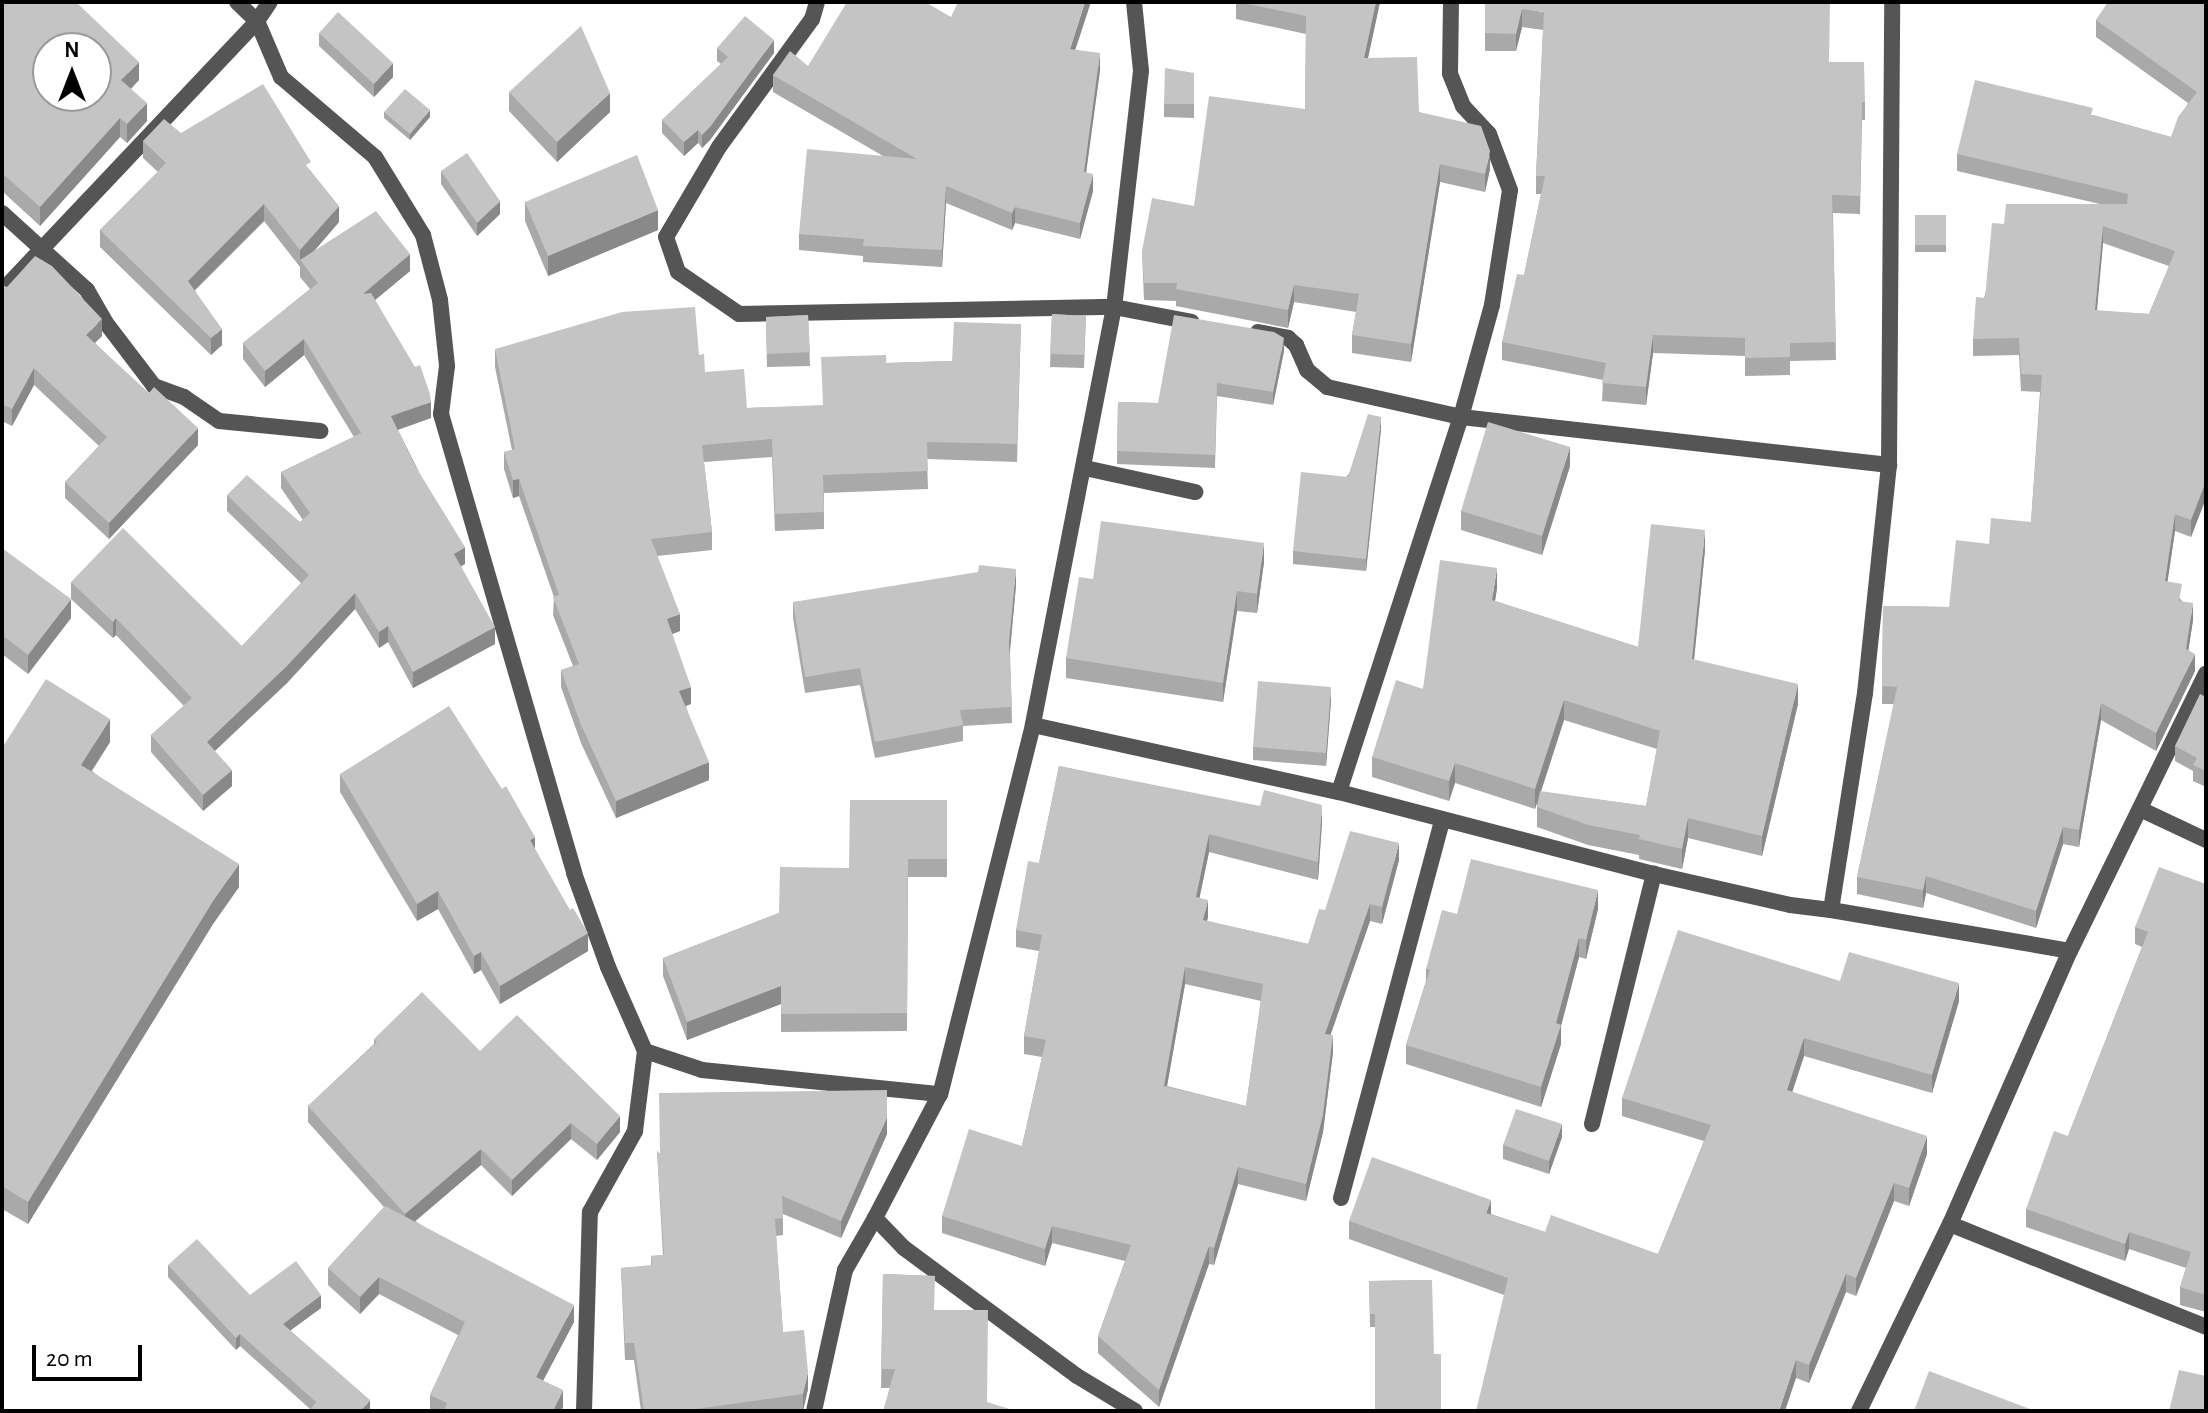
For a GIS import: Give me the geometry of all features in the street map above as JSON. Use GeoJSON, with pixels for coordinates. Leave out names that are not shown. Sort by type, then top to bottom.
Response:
{"type":"FeatureCollection","features":[{"type":"Feature","properties":{"kind":"street"},"geometry":{"type":"LineString","coordinates":[[237,2],[257,21],[281,77],[375,157],[423,235],[440,300],[447,366],[441,414],[574,873],[618,994],[645,1051],[635,1131],[590,1212],[584,1411]]}},
{"type":"Feature","properties":{"kind":"street"},"geometry":{"type":"LineString","coordinates":[[2,291],[257,21],[270,2]]}},
{"type":"Feature","properties":{"kind":"street"},"geometry":{"type":"LineString","coordinates":[[817,2],[812,19],[719,147],[666,237],[678,272],[739,314],[1114,307],[1205,325]]}},
{"type":"Feature","properties":{"kind":"street"},"geometry":{"type":"LineString","coordinates":[[814,1411],[845,1270],[940,1094],[1033,725],[1114,307],[1141,71],[1134,2]]}},
{"type":"Feature","properties":{"kind":"street"},"geometry":{"type":"LineString","coordinates":[[1339,792],[1461,417],[1492,305],[1510,190],[1489,134],[1463,106],[1450,73],[1451,2]]}},
{"type":"Feature","properties":{"kind":"street"},"geometry":{"type":"LineString","coordinates":[[1831,910],[1842,859],[1865,693],[1889,465],[1892,2]]}},
{"type":"Feature","properties":{"kind":"street"},"geometry":{"type":"LineString","coordinates":[[2,213],[87,290],[106,323],[154,386],[184,397],[219,421],[321,431]]}},
{"type":"Feature","properties":{"kind":"street"},"geometry":{"type":"LineString","coordinates":[[1235,329],[1288,338],[1296,345],[1307,370],[1327,387],[1461,417],[1889,465]]}},
{"type":"Feature","properties":{"kind":"street"},"geometry":{"type":"LineString","coordinates":[[1085,468],[1195,492]]}},
{"type":"Feature","properties":{"kind":"street"},"geometry":{"type":"LineString","coordinates":[[1859,1411],[1950,1224],[2070,951],[2206,673]]}},
{"type":"Feature","properties":{"kind":"street"},"geometry":{"type":"LineString","coordinates":[[1033,725],[1339,792],[1654,874],[1790,905],[2070,951]]}},
{"type":"Feature","properties":{"kind":"street"},"geometry":{"type":"LineString","coordinates":[[2140,809],[2206,840]]}},
{"type":"Feature","properties":{"kind":"street"},"geometry":{"type":"LineString","coordinates":[[1341,1198],[1442,820]]}},
{"type":"Feature","properties":{"kind":"street"},"geometry":{"type":"LineString","coordinates":[[1592,1124],[1654,874]]}},
{"type":"Feature","properties":{"kind":"street"},"geometry":{"type":"LineString","coordinates":[[645,1051],[702,1070],[940,1094]]}},
{"type":"Feature","properties":{"kind":"street"},"geometry":{"type":"LineString","coordinates":[[875,1218],[915,1256],[1077,1376],[1135,1411]]}},
{"type":"Feature","properties":{"kind":"street"},"geometry":{"type":"LineString","coordinates":[[1950,1224],[2206,1327]]}},
{"type":"Feature","properties":{"kind":"building"},"geometry":{"type":"Polygon","coordinates":[[[2,2],[76,2],[108,32],[32,32],[32,112],[112,112],[112,36],[139,62],[121,80],[147,103],[127,124],[120,118],[40,207],[2,173],[2,2]]]}},
{"type":"Feature","properties":{"kind":"building"},"geometry":{"type":"Polygon","coordinates":[[[847,2],[925,2],[951,17],[958,2],[1085,2],[1070,49],[1100,53],[1084,172],[1093,174],[1080,223],[1015,207],[1012,213],[946,186],[942,250],[863,246],[864,239],[799,234],[807,149],[917,159],[773,75],[790,51],[808,66],[847,2]]]}},
{"type":"Feature","properties":{"kind":"building"},"geometry":{"type":"Polygon","coordinates":[[[1238,2],[1376,2],[1364,58],[1417,57],[1419,112],[1481,126],[1490,151],[1485,174],[1440,164],[1411,344],[1352,335],[1359,294],[1294,285],[1288,310],[1176,289],[1177,283],[1144,283],[1142,251],[1152,198],[1194,206],[1209,96],[1305,109],[1306,16],[1238,2]]]}},
{"type":"Feature","properties":{"kind":"building"},"geometry":{"type":"Polygon","coordinates":[[[1485,2],[1830,2],[1829,62],[1864,62],[1865,102],[1862,102],[1860,196],[1832,195],[1836,342],[1790,343],[1790,357],[1745,358],[1745,338],[1653,335],[1646,387],[1602,383],[1606,363],[1502,342],[1517,274],[1524,275],[1545,176],[1536,176],[1544,12],[1522,9],[1516,34],[1485,33],[1485,2]]]}},
{"type":"Feature","properties":{"kind":"building"},"geometry":{"type":"Polygon","coordinates":[[[2109,2],[2206,2],[2206,481],[2191,520],[2175,514],[2165,581],[2182,584],[2179,601],[2193,603],[2186,649],[2195,654],[2156,733],[2101,703],[2079,830],[2063,827],[2036,911],[1926,876],[1923,890],[1857,877],[1897,687],[1882,686],[1883,606],[1949,607],[1956,540],[1989,544],[1991,518],[2031,522],[2042,375],[2021,374],[2019,338],[1973,339],[1976,297],[1985,298],[1992,223],[2004,224],[2006,204],[2127,204],[2128,194],[1957,154],[1975,80],[2093,108],[2091,115],[2171,137],[2178,117],[2197,92],[2096,20],[2109,2]],[[2103,226],[2095,310],[2149,314],[2175,251],[2103,226]]]}},
{"type":"Feature","properties":{"kind":"building"},"geometry":{"type":"Polygon","coordinates":[[[338,12],[393,63],[374,84],[319,33],[338,12]]]}},
{"type":"Feature","properties":{"kind":"building"},"geometry":{"type":"Polygon","coordinates":[[[745,16],[774,40],[710,127],[702,135],[698,130],[684,142],[662,120],[728,57],[717,48],[745,16]]]}},
{"type":"Feature","properties":{"kind":"building"},"geometry":{"type":"Polygon","coordinates":[[[581,26],[610,93],[557,142],[509,92],[581,26]]]}},
{"type":"Feature","properties":{"kind":"building"},"geometry":{"type":"Polygon","coordinates":[[[1165,68],[1194,73],[1194,104],[1164,104],[1165,68]]]}},
{"type":"Feature","properties":{"kind":"building"},"geometry":{"type":"Polygon","coordinates":[[[263,84],[311,162],[306,165],[339,206],[300,250],[264,204],[188,281],[222,329],[211,338],[100,230],[166,163],[143,141],[164,119],[181,133],[263,84]]]}},
{"type":"Feature","properties":{"kind":"building"},"geometry":{"type":"Polygon","coordinates":[[[405,89],[430,110],[410,134],[384,112],[405,89]]]}},
{"type":"Feature","properties":{"kind":"building"},"geometry":{"type":"Polygon","coordinates":[[[467,153],[500,201],[477,223],[441,171],[467,153]]]}},
{"type":"Feature","properties":{"kind":"building"},"geometry":{"type":"Polygon","coordinates":[[[637,155],[658,210],[548,256],[525,202],[637,155]]]}},
{"type":"Feature","properties":{"kind":"building"},"geometry":{"type":"Polygon","coordinates":[[[376,211],[410,254],[363,294],[371,293],[415,367],[420,365],[431,402],[391,416],[414,464],[465,547],[454,554],[495,627],[413,672],[388,626],[379,632],[355,593],[287,666],[207,742],[232,770],[203,795],[151,735],[192,698],[116,618],[113,622],[71,582],[123,528],[242,646],[309,575],[227,495],[247,475],[300,522],[310,513],[281,472],[361,433],[304,339],[265,371],[243,343],[318,283],[300,260],[376,211]]]}},
{"type":"Feature","properties":{"kind":"building"},"geometry":{"type":"Polygon","coordinates":[[[1915,215],[1946,215],[1946,245],[1915,245],[1915,215]]]}},
{"type":"Feature","properties":{"kind":"building"},"geometry":{"type":"Polygon","coordinates":[[[35,256],[52,266],[102,319],[86,335],[149,393],[154,387],[198,428],[109,523],[65,482],[107,437],[34,368],[12,409],[2,404],[2,285],[7,287],[35,256]]]}},
{"type":"Feature","properties":{"kind":"building"},"geometry":{"type":"Polygon","coordinates":[[[695,307],[699,355],[704,354],[705,372],[744,369],[747,408],[823,405],[821,357],[886,355],[886,363],[952,361],[954,322],[1021,324],[1017,444],[927,442],[928,471],[823,475],[824,512],[775,514],[772,439],[702,445],[712,532],[651,539],[680,614],[667,619],[691,687],[679,691],[709,762],[616,801],[581,725],[561,670],[579,664],[553,597],[559,595],[519,479],[513,480],[504,452],[515,449],[495,349],[622,312],[695,307]]]}},
{"type":"Feature","properties":{"kind":"building"},"geometry":{"type":"Polygon","coordinates":[[[1052,314],[1086,316],[1084,355],[1050,354],[1052,314]]]}},
{"type":"Feature","properties":{"kind":"building"},"geometry":{"type":"Polygon","coordinates":[[[808,315],[810,352],[767,354],[766,317],[808,315]]]}},
{"type":"Feature","properties":{"kind":"building"},"geometry":{"type":"Polygon","coordinates":[[[1174,315],[1274,332],[1284,338],[1273,392],[1217,383],[1215,455],[1117,451],[1118,402],[1158,403],[1174,315]]]}},
{"type":"Feature","properties":{"kind":"building"},"geometry":{"type":"Polygon","coordinates":[[[1368,414],[1381,417],[1366,559],[1293,551],[1301,472],[1348,477],[1368,414]]]}},
{"type":"Feature","properties":{"kind":"building"},"geometry":{"type":"Polygon","coordinates":[[[1488,422],[1570,447],[1542,536],[1461,511],[1488,422]]]}},
{"type":"Feature","properties":{"kind":"building"},"geometry":{"type":"Polygon","coordinates":[[[1101,521],[1264,543],[1257,594],[1237,591],[1223,683],[1066,658],[1079,577],[1093,579],[1101,521]]]}},
{"type":"Feature","properties":{"kind":"building"},"geometry":{"type":"Polygon","coordinates":[[[1651,524],[1705,530],[1692,659],[1798,684],[1762,836],[1688,818],[1682,849],[1639,839],[1640,835],[1588,825],[1537,807],[1540,791],[1646,806],[1660,731],[1564,700],[1535,789],[1455,763],[1449,781],[1372,757],[1396,680],[1423,689],[1440,560],[1497,568],[1492,600],[1638,647],[1651,524]]]}},
{"type":"Feature","properties":{"kind":"building"},"geometry":{"type":"Polygon","coordinates":[[[2,548],[71,599],[28,655],[2,635],[2,548]]]}},
{"type":"Feature","properties":{"kind":"building"},"geometry":{"type":"Polygon","coordinates":[[[979,565],[1016,569],[1009,642],[1012,707],[960,710],[963,725],[875,742],[860,668],[805,677],[793,602],[978,572],[979,565]]]}},
{"type":"Feature","properties":{"kind":"building"},"geometry":{"type":"Polygon","coordinates":[[[46,679],[110,719],[81,765],[239,864],[213,901],[28,1202],[2,1186],[2,748],[46,679]]]}},
{"type":"Feature","properties":{"kind":"building"},"geometry":{"type":"Polygon","coordinates":[[[1258,681],[1331,687],[1326,753],[1253,747],[1258,681]]]}},
{"type":"Feature","properties":{"kind":"building"},"geometry":{"type":"Polygon","coordinates":[[[2200,694],[2206,697],[2206,771],[2193,765],[2197,758],[2175,746],[2200,694]]]}},
{"type":"Feature","properties":{"kind":"building"},"geometry":{"type":"Polygon","coordinates":[[[449,706],[502,789],[506,786],[535,837],[530,840],[570,910],[573,908],[588,933],[500,986],[481,952],[474,956],[438,891],[417,904],[340,774],[449,706]]]}},
{"type":"Feature","properties":{"kind":"building"},"geometry":{"type":"Polygon","coordinates":[[[1059,766],[1260,806],[1264,790],[1322,805],[1318,862],[1209,834],[1196,897],[1208,900],[1203,920],[1308,944],[1319,909],[1325,910],[1350,831],[1399,843],[1382,907],[1370,904],[1325,1034],[1333,1035],[1323,1115],[1306,1184],[1238,1167],[1214,1248],[1209,1246],[1159,1390],[1098,1336],[1131,1245],[1052,1226],[1045,1249],[942,1216],[969,1129],[1022,1146],[1046,1040],[1024,1036],[1042,935],[1016,930],[1028,861],[1039,863],[1059,766]],[[1185,967],[1164,1086],[1246,1106],[1263,984],[1185,967]]]}},
{"type":"Feature","properties":{"kind":"building"},"geometry":{"type":"Polygon","coordinates":[[[850,800],[947,800],[947,859],[908,859],[907,1013],[781,1014],[781,986],[687,1022],[663,958],[779,913],[780,867],[849,868],[850,800]]]}},
{"type":"Feature","properties":{"kind":"building"},"geometry":{"type":"Polygon","coordinates":[[[1471,859],[1598,890],[1586,940],[1579,938],[1556,1023],[1561,1025],[1541,1087],[1406,1045],[1430,970],[1426,969],[1442,910],[1457,914],[1471,859]]]}},
{"type":"Feature","properties":{"kind":"building"},"geometry":{"type":"Polygon","coordinates":[[[2159,867],[2206,884],[2206,1295],[2180,1287],[2191,1252],[2129,1232],[2125,1244],[2026,1209],[2054,1131],[2068,1136],[2148,932],[2135,927],[2159,867]]]}},
{"type":"Feature","properties":{"kind":"building"},"geometry":{"type":"Polygon","coordinates":[[[1678,930],[1840,981],[1849,952],[1959,983],[1932,1075],[1804,1038],[1787,1090],[1927,1136],[1909,1188],[1894,1183],[1856,1278],[1846,1274],[1809,1365],[1796,1360],[1779,1411],[1476,1411],[1508,1278],[1349,1221],[1372,1157],[1491,1200],[1486,1213],[1545,1232],[1551,1215],[1658,1254],[1711,1125],[1622,1098],[1678,930]]]}},
{"type":"Feature","properties":{"kind":"building"},"geometry":{"type":"Polygon","coordinates":[[[422,992],[480,1051],[517,1015],[620,1116],[597,1144],[571,1123],[512,1180],[481,1149],[405,1214],[308,1106],[377,1042],[374,1039],[422,992]]]}},
{"type":"Feature","properties":{"kind":"building"},"geometry":{"type":"Polygon","coordinates":[[[887,1090],[887,1117],[841,1221],[782,1196],[783,1218],[775,1219],[783,1332],[804,1330],[808,1372],[803,1394],[681,1411],[644,1411],[634,1343],[625,1343],[621,1268],[652,1265],[651,1256],[664,1255],[657,1151],[660,1154],[659,1093],[887,1090]]]}},
{"type":"Feature","properties":{"kind":"building"},"geometry":{"type":"Polygon","coordinates":[[[1516,1109],[1562,1124],[1549,1161],[1503,1145],[1516,1109]]]}},
{"type":"Feature","properties":{"kind":"building"},"geometry":{"type":"Polygon","coordinates":[[[385,1206],[574,1305],[536,1377],[563,1390],[553,1411],[444,1411],[447,1403],[430,1395],[465,1322],[379,1277],[360,1297],[328,1268],[385,1206]]]}},
{"type":"Feature","properties":{"kind":"building"},"geometry":{"type":"Polygon","coordinates":[[[197,1239],[250,1295],[296,1261],[321,1295],[283,1324],[370,1400],[361,1411],[309,1411],[316,1402],[240,1334],[236,1338],[168,1265],[197,1239]]]}},
{"type":"Feature","properties":{"kind":"building"},"geometry":{"type":"Polygon","coordinates":[[[883,1274],[935,1276],[934,1310],[988,1310],[987,1402],[1016,1411],[883,1411],[895,1369],[881,1369],[883,1274]]]}},
{"type":"Feature","properties":{"kind":"building"},"geometry":{"type":"Polygon","coordinates":[[[1432,1280],[1434,1354],[1441,1354],[1441,1411],[1375,1411],[1375,1314],[1370,1314],[1369,1281],[1432,1280]]]}},
{"type":"Feature","properties":{"kind":"building"},"geometry":{"type":"Polygon","coordinates":[[[2179,1370],[2206,1376],[2206,1411],[2169,1411],[2179,1370]]]}},
{"type":"Feature","properties":{"kind":"building"},"geometry":{"type":"Polygon","coordinates":[[[1929,1371],[2035,1411],[1914,1411],[1929,1371]]]}}]}
